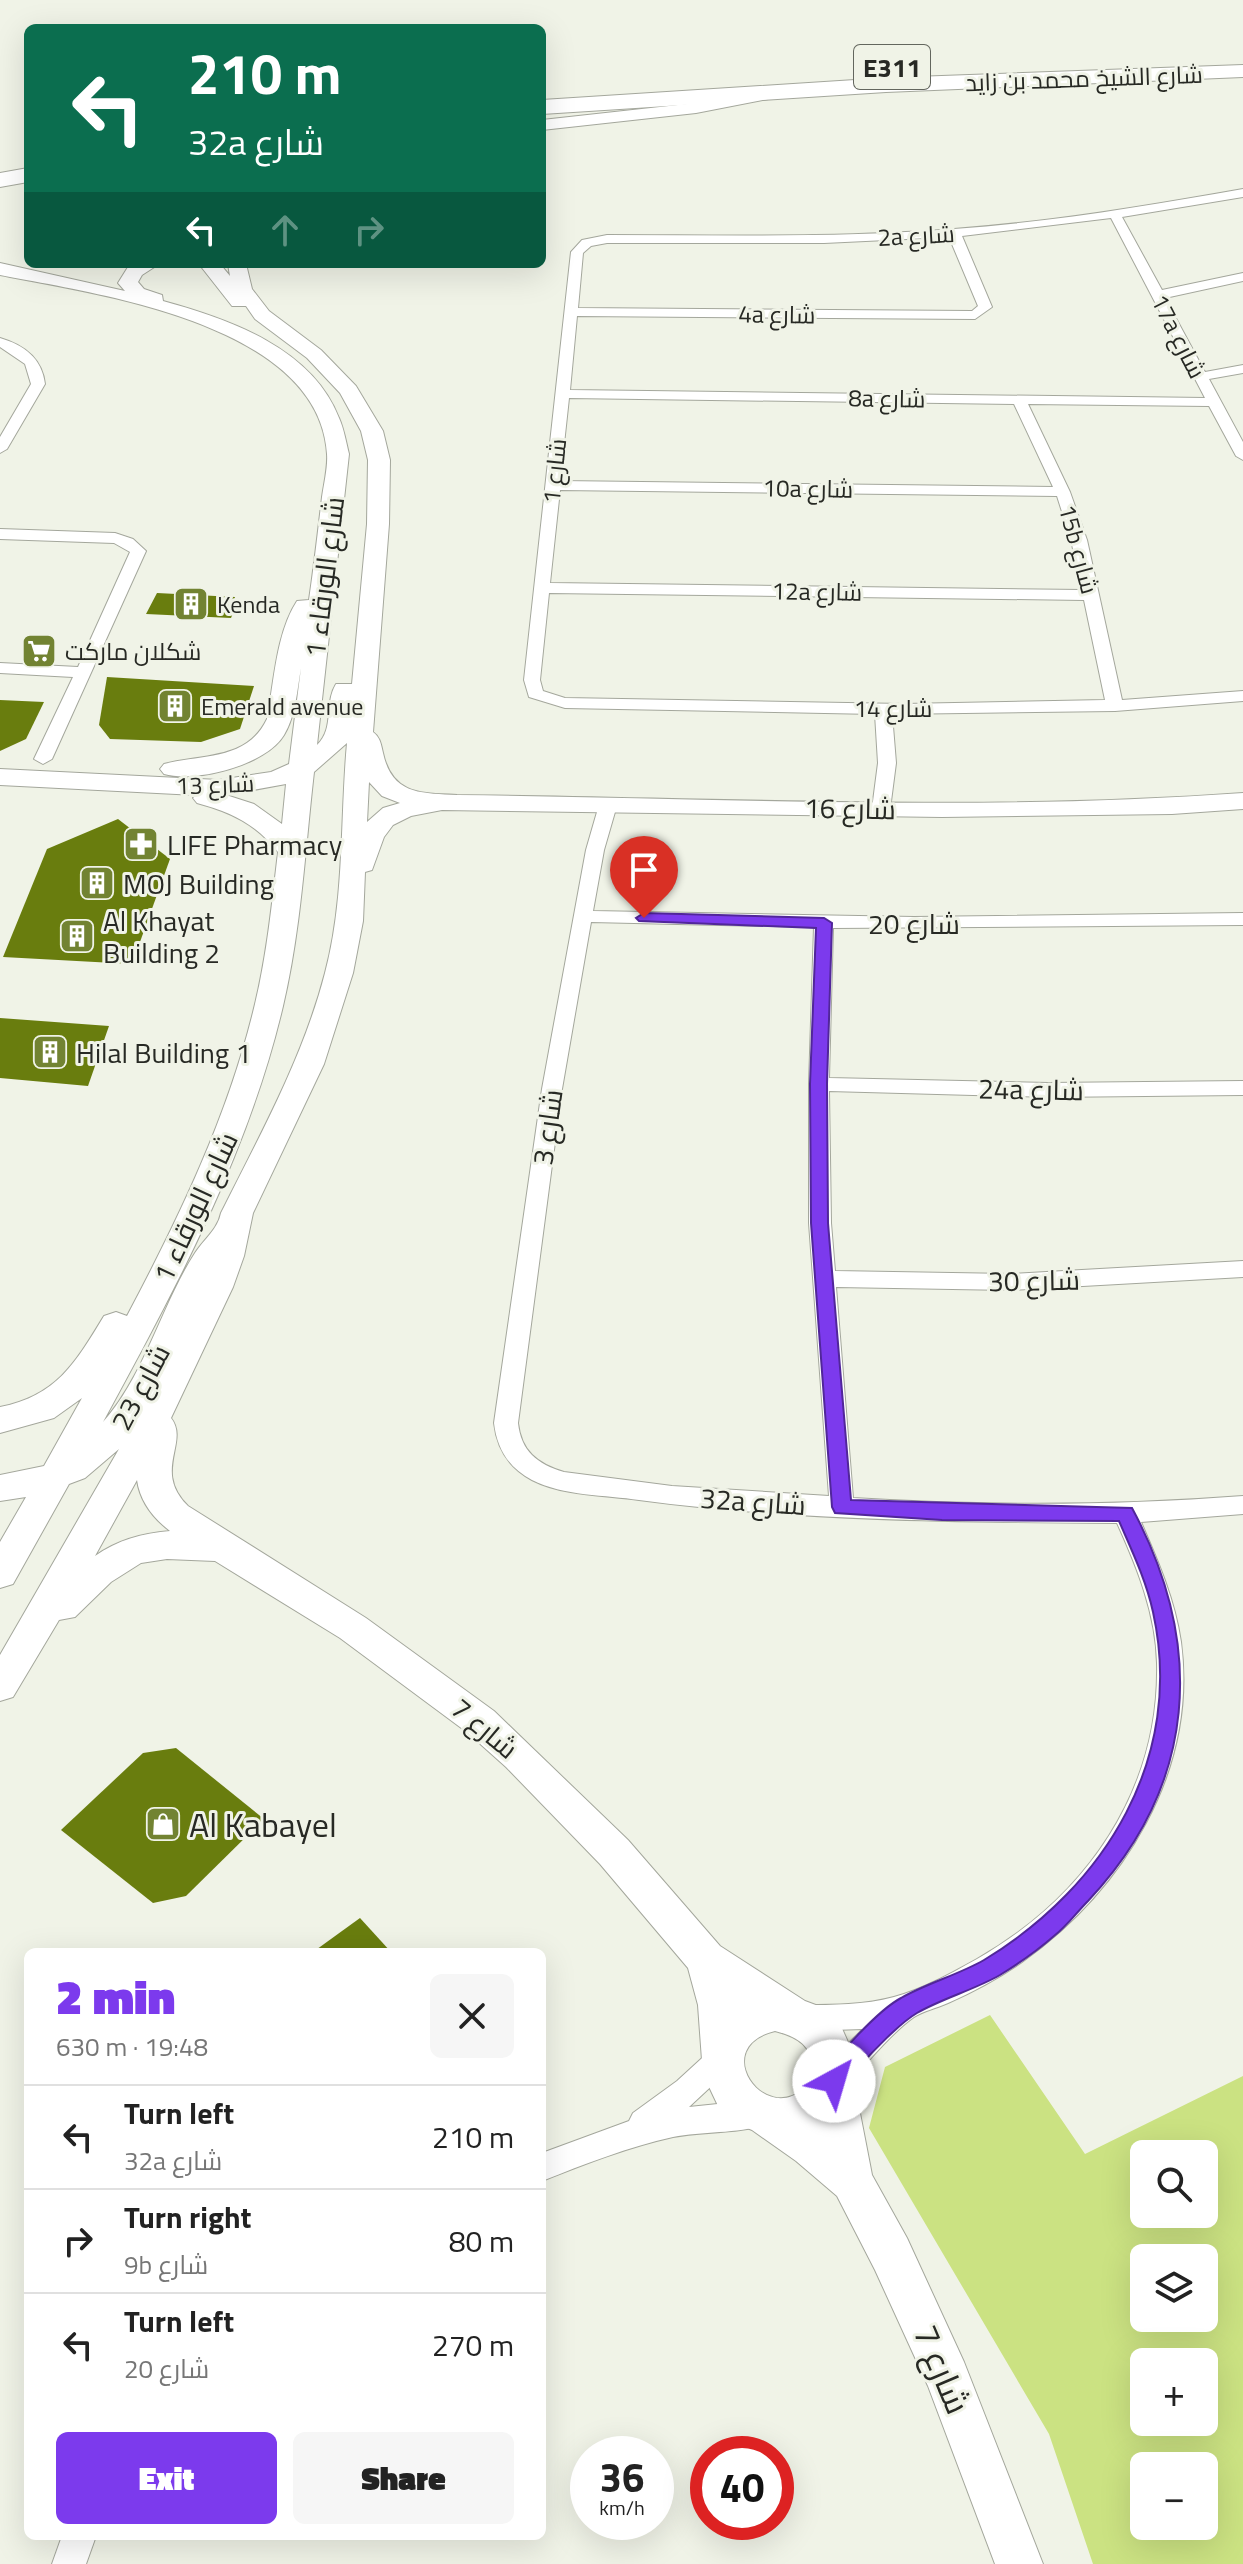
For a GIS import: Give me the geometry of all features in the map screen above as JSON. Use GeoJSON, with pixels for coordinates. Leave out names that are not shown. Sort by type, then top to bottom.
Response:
{"type":"FeatureCollection","features":[{"type":"Feature","properties":{"kind":"highway","name":"شارع الشيخ محمد بن زايد"},"geometry":{"type":"LineString","coordinates":[[546,88],[773,72],[1243,54]]}},
{"type":"Feature","properties":{"kind":"highway","name":"شارع الشيخ محمد بن زايد"},"geometry":{"type":"LineString","coordinates":[[546,107],[782,91],[1243,71]]}},
{"type":"Feature","properties":{"kind":"highway"},"geometry":{"type":"LineString","coordinates":[[0,180],[24,176]]}},
{"type":"Feature","properties":{"kind":"street"},"geometry":{"type":"LineString","coordinates":[[546,125],[696,108],[782,91]]}},
{"type":"Feature","properties":{"kind":"street","name":"2a شارع"},"geometry":{"type":"LineString","coordinates":[[587,243],[607,239],[780,240],[954,233],[1115,215],[1243,193]]}},
{"type":"Feature","properties":{"kind":"street","name":"17a شارع"},"geometry":{"type":"LineString","coordinates":[[1115,215],[1243,456]]}},
{"type":"Feature","properties":{"kind":"street","name":"4a شارع"},"geometry":{"type":"LineString","coordinates":[[571,312],[952,317],[982,311],[985,307],[954,233]]}},
{"type":"Feature","properties":{"kind":"street","name":"شارع 1"},"geometry":{"type":"LineString","coordinates":[[543,698],[535,693],[532,680],[577,252],[587,243]]}},
{"type":"Feature","properties":{"kind":"street"},"geometry":{"type":"LineString","coordinates":[[143,268],[131,275],[128,283],[132,290],[220,325]]}},
{"type":"Feature","properties":{"kind":"street"},"geometry":{"type":"LineString","coordinates":[[215,268],[234,297],[262,315]]}},
{"type":"Feature","properties":{"kind":"street","name":"شارع الورقاء 1"},"geometry":{"type":"LineString","coordinates":[[0,1686],[29,1641],[162,1403],[223,1272],[244,1198],[309,1064],[339,973],[352,897],[355,796],[378,524],[379,460],[372,431],[358,403],[327,365],[262,315],[243,289],[238,268]]}},
{"type":"Feature","properties":{"kind":"street","name":"شارع الورقاء 1"},"geometry":{"type":"LineString","coordinates":[[0,269],[160,305],[220,325],[268,349],[294,368],[316,391],[329,415],[338,454],[274,987],[246,1095],[198,1213],[58,1477],[0,1574]]}},
{"type":"Feature","properties":{"kind":"street"},"geometry":{"type":"LineString","coordinates":[[1159,295],[1243,277]]}},
{"type":"Feature","properties":{"kind":"street"},"geometry":{"type":"LineString","coordinates":[[0,342],[31,360],[38,371],[38,384],[0,449]]}},
{"type":"Feature","properties":{"kind":"street"},"geometry":{"type":"LineString","coordinates":[[1200,377],[1243,369]]}},
{"type":"Feature","properties":{"kind":"street","name":"8a شارع"},"geometry":{"type":"LineString","coordinates":[[562,394],[1213,402]]}},
{"type":"Feature","properties":{"kind":"street","name":"15b شارع"},"geometry":{"type":"LineString","coordinates":[[1019,399],[1063,492],[1079,540],[1115,706]]}},
{"type":"Feature","properties":{"kind":"street","name":"10a شارع"},"geometry":{"type":"LineString","coordinates":[[552,485],[1063,492]]}},
{"type":"Feature","properties":{"kind":"street","name":"شارع 13"},"geometry":{"type":"LineString","coordinates":[[0,777],[231,788],[266,782],[300,771],[329,750],[339,734],[356,570],[361,551],[378,524]]}},
{"type":"Feature","properties":{"kind":"street"},"geometry":{"type":"LineString","coordinates":[[0,534],[115,538],[128,542],[138,551],[43,759]]}},
{"type":"Feature","properties":{"kind":"street","name":"شارع 13"},"geometry":{"type":"LineString","coordinates":[[0,757],[192,768],[228,761],[259,747],[277,727],[298,624],[325,572]]}},
{"type":"Feature","properties":{"kind":"street","name":"12a شارع"},"geometry":{"type":"LineString","coordinates":[[542,588],[1092,595]]}},
{"type":"Feature","properties":{"kind":"street"},"geometry":{"type":"LineString","coordinates":[[0,668],[83,672]]}},
{"type":"Feature","properties":{"kind":"street","name":"شارع 14"},"geometry":{"type":"LineString","coordinates":[[543,698],[565,703],[883,709],[1115,706],[1243,696]]}},
{"type":"Feature","properties":{"kind":"street"},"geometry":{"type":"LineString","coordinates":[[883,709],[890,809]]}},
{"type":"Feature","properties":{"kind":"street","name":"شارع 16"},"geometry":{"type":"LineString","coordinates":[[363,728],[376,774],[387,787],[414,798],[457,803],[890,809],[1172,806],[1243,801]]}},
{"type":"Feature","properties":{"kind":"street"},"geometry":{"type":"LineString","coordinates":[[128,784],[239,806],[268,823],[292,852]]}},
{"type":"Feature","properties":{"kind":"street","name":"شارع 16"},"geometry":{"type":"LineString","coordinates":[[352,897],[363,868],[367,842],[377,825],[406,809],[457,803]]}},
{"type":"Feature","properties":{"kind":"street","name":"شارع 3"},"geometry":{"type":"LineString","coordinates":[[599,1484],[552,1479],[523,1463],[508,1440],[508,1406],[552,1089],[584,916],[600,804]]}},
{"type":"Feature","properties":{"kind":"street","name":"شارع 20"},"geometry":{"type":"LineString","coordinates":[[584,916],[824,923],[1025,924],[1243,919]]}},
{"type":"Feature","properties":{"kind":"street"},"geometry":{"type":"LineString","coordinates":[[824,923],[819,1208],[842,1507]]}},
{"type":"Feature","properties":{"kind":"street","name":"24a شارع"},"geometry":{"type":"LineString","coordinates":[[819,1084],[1048,1090],[1243,1088]]}},
{"type":"Feature","properties":{"kind":"street","name":"شارع 23"},"geometry":{"type":"LineString","coordinates":[[0,1420],[44,1409],[81,1382],[153,1261],[198,1213]]}},
{"type":"Feature","properties":{"kind":"street","name":"شارع 23"},"geometry":{"type":"LineString","coordinates":[[0,1488],[31,1485],[58,1477],[85,1463],[112,1439],[129,1412],[199,1271],[233,1228]]}},
{"type":"Feature","properties":{"kind":"street","name":"شارع 30"},"geometry":{"type":"LineString","coordinates":[[824,1279],[1010,1282],[1243,1269]]}},
{"type":"Feature","properties":{"kind":"street","name":"شارع 7"},"geometry":{"type":"LineString","coordinates":[[162,1403],[152,1459],[156,1492],[180,1520],[353,1628],[481,1722],[614,1852],[706,1959],[797,2016]]}},
{"type":"Feature","properties":{"kind":"street","name":"32a شارع"},"geometry":{"type":"LineString","coordinates":[[599,1484],[672,1495],[942,1513],[1125,1514],[1243,1505]]}},
{"type":"Feature","properties":{"kind":"street"},"geometry":{"type":"LineString","coordinates":[[625,2134],[678,2099],[723,2055],[736,2028],[747,2020],[761,2014],[856,2017],[906,2007],[991,1968],[1048,1928],[1092,1885],[1139,1815],[1161,1752],[1169,1714],[1170,1663],[1160,1601],[1149,1565],[1125,1514]]}},
{"type":"Feature","properties":{"kind":"street","name":"شارع 7"},"geometry":{"type":"LineString","coordinates":[[29,1641],[89,1578],[114,1559],[162,1545],[221,1548]]}},
{"type":"Feature","properties":{"kind":"street","name":"شارع 7"},"geometry":{"type":"LineString","coordinates":[[706,1959],[719,2005],[723,2055]]}},
{"type":"Feature","properties":{"kind":"street"},"geometry":{"type":"LineString","coordinates":[[546,2165],[625,2134],[679,2121],[796,2116],[809,2111],[829,2093],[835,2079],[906,2007]]}},
{"type":"Feature","properties":{"kind":"street"},"geometry":{"type":"LineString","coordinates":[[797,2016],[826,2037],[832,2049],[835,2079]]}},
{"type":"Feature","properties":{"kind":"street"},"geometry":{"type":"LineString","coordinates":[[723,2055],[723,2071],[736,2097],[764,2115]]}},
{"type":"Feature","properties":{"kind":"street","name":"شارع 7"},"geometry":{"type":"LineString","coordinates":[[835,2079],[840,2130],[852,2181],[891,2254],[948,2378],[1019,2564]]}},
{"type":"Feature","properties":{"kind":"street","name":"شارع 7"},"geometry":{"type":"LineString","coordinates":[[764,2115],[811,2146],[852,2181]]}},
{"type":"Feature","properties":{"kind":"street"},"geometry":{"type":"LineString","coordinates":[[69,2564],[78,2540]]}},
{"type":"Feature","properties":{"kind":"green space"},"geometry":{"type":"Polygon","coordinates":[[[990,2015],[1085,2154],[1243,2076],[1243,2564],[1093,2564],[1049,2434],[869,2128],[885,2067],[990,2015]]]}},
{"type":"Feature","properties":{"kind":"building","name":"Kenda"},"geometry":{"type":"Polygon","coordinates":[[[157,593],[235,597],[234,600],[238,601],[231,618],[146,614],[157,593]]]}},
{"type":"Feature","properties":{"kind":"building","name":"Emerald avenue"},"geometry":{"type":"Polygon","coordinates":[[[107,677],[254,686],[240,729],[201,742],[110,739],[99,725],[107,677]]]}},
{"type":"Feature","properties":{"kind":"building"},"geometry":{"type":"Polygon","coordinates":[[[0,700],[44,702],[26,739],[0,751],[0,700]]]}},
{"type":"Feature","properties":{"kind":"building"},"geometry":{"type":"Polygon","coordinates":[[[118,819],[170,859],[132,964],[3,957],[47,849],[118,819]]]}},
{"type":"Feature","properties":{"kind":"building","name":"Hilal Building 1"},"geometry":{"type":"Polygon","coordinates":[[[0,1018],[109,1026],[88,1086],[0,1078],[0,1018]]]}},
{"type":"Feature","properties":{"kind":"building","name":"Al Kabayel"},"geometry":{"type":"Polygon","coordinates":[[[176,1748],[264,1819],[186,1896],[153,1903],[61,1830],[143,1753],[176,1748]]]}},
{"type":"Feature","properties":{"kind":"building"},"geometry":{"type":"Polygon","coordinates":[[[360,1918],[387,1948],[319,1948],[360,1918]]]}},
{"type":"Feature","properties":{"kind":"place","name":"Kenda"},"geometry":{"type":"Point","coordinates":[191,604]}},
{"type":"Feature","properties":{"kind":"place","name":"شكلان ماركت"},"geometry":{"type":"Point","coordinates":[39,651]}},
{"type":"Feature","properties":{"kind":"place","name":"Emerald avenue"},"geometry":{"type":"Point","coordinates":[175,706]}},
{"type":"Feature","properties":{"kind":"place","name":"LIFE Pharmacy"},"geometry":{"type":"Point","coordinates":[141,844]}},
{"type":"Feature","properties":{"kind":"place","name":"MOJ Building"},"geometry":{"type":"Point","coordinates":[97,883]}},
{"type":"Feature","properties":{"kind":"place","name":"Al Khayat Building 2"},"geometry":{"type":"Point","coordinates":[77,936]}},
{"type":"Feature","properties":{"kind":"place","name":"Hilal Building 1"},"geometry":{"type":"Point","coordinates":[50,1052]}},
{"type":"Feature","properties":{"kind":"place","name":"Al Kabayel"},"geometry":{"type":"Point","coordinates":[163,1824]}},
{"type":"Feature","properties":{"kind":"route"},"geometry":{"type":"LineString","coordinates":[[644,918],[824,923],[818,1163],[842,1507],[942,1513],[1125,1514],[1149,1565],[1163,1613],[1170,1663],[1169,1714],[1159,1765],[1139,1815],[1110,1862],[1092,1885],[1048,1928],[991,1968],[906,2007],[852,2058],[834,2081]]}}]}
